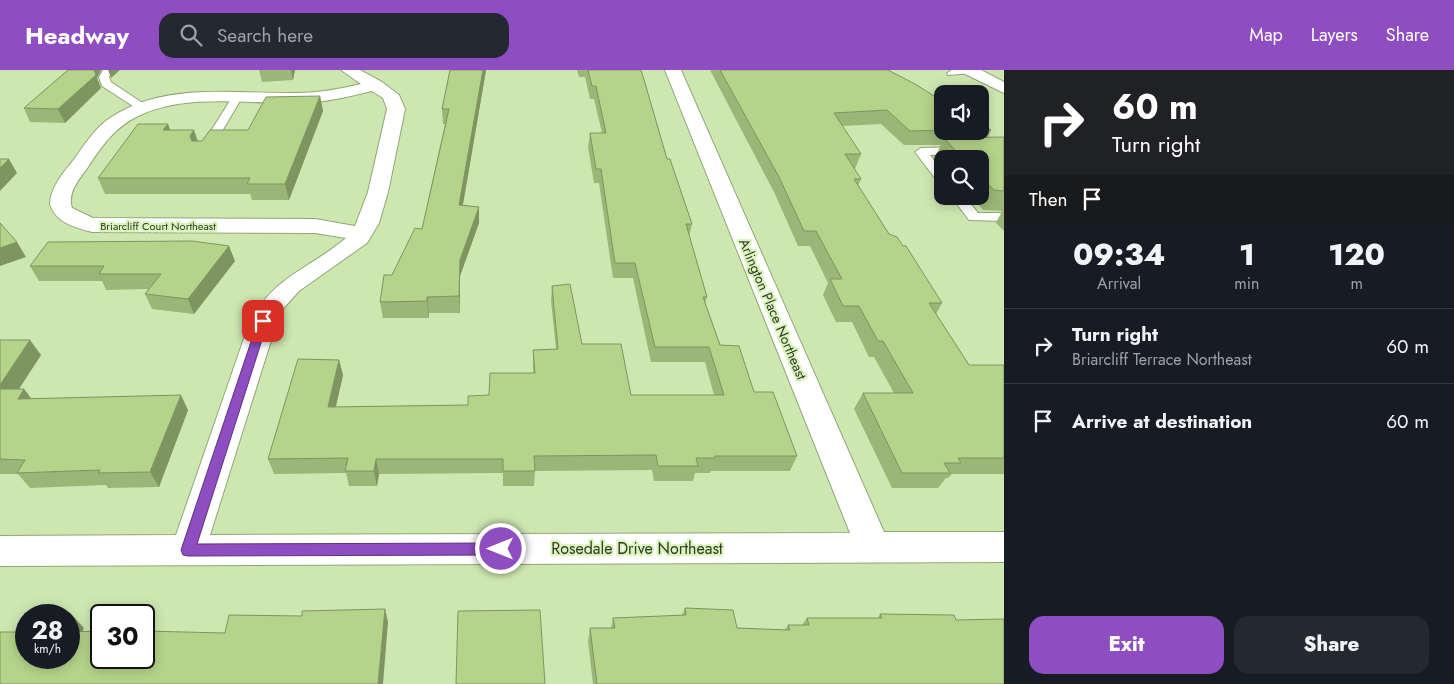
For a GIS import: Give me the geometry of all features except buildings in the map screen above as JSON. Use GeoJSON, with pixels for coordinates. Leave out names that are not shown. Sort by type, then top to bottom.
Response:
{"type":"FeatureCollection","features":[{"type":"Feature","properties":{"kind":"street"},"geometry":{"type":"LineString","coordinates":[[188,550],[269,308],[294,281],[342,252],[361,234],[371,217],[396,109],[391,95],[349,70]]}},
{"type":"Feature","properties":{"kind":"street","name":"Arlington Place Northeast"},"geometry":{"type":"LineString","coordinates":[[673,70],[873,547]]}},
{"type":"Feature","properties":{"kind":"street"},"geometry":{"type":"LineString","coordinates":[[970,70],[1004,88]]}},
{"type":"Feature","properties":{"kind":"street","name":"Briarcliff Court Northeast"},"geometry":{"type":"LineString","coordinates":[[361,234],[315,226],[110,227],[92,225],[74,220],[63,212],[59,200],[63,188],[111,126],[127,114],[143,108],[187,99],[319,97],[376,85]]}},
{"type":"Feature","properties":{"kind":"street","name":"Rosedale Drive Northeast"},"geometry":{"type":"LineString","coordinates":[[0,551],[1004,547]]}},
{"type":"Feature","properties":{"kind":"lane"},"geometry":{"type":"LineString","coordinates":[[108,70],[104,77],[106,84],[143,108]]}},
{"type":"Feature","properties":{"kind":"lane"},"geometry":{"type":"LineString","coordinates":[[952,73],[970,70]]}},
{"type":"Feature","properties":{"kind":"lane"},"geometry":{"type":"LineString","coordinates":[[203,152],[236,98]]}},
{"type":"Feature","properties":{"kind":"lane"},"geometry":{"type":"LineString","coordinates":[[989,150],[1004,150]]}},
{"type":"Feature","properties":{"kind":"lane"},"geometry":{"type":"LineString","coordinates":[[934,152],[921,152],[934,169]]}},
{"type":"Feature","properties":{"kind":"lane"},"geometry":{"type":"LineString","coordinates":[[964,205],[974,217],[1004,217]]}},
{"type":"Feature","properties":{"kind":"lane"},"geometry":{"type":"LineString","coordinates":[[984,230],[1004,229]]}},
{"type":"Feature","properties":{"kind":"route"},"geometry":{"type":"LineString","coordinates":[[263,321],[188,550],[501,549]]}}]}
